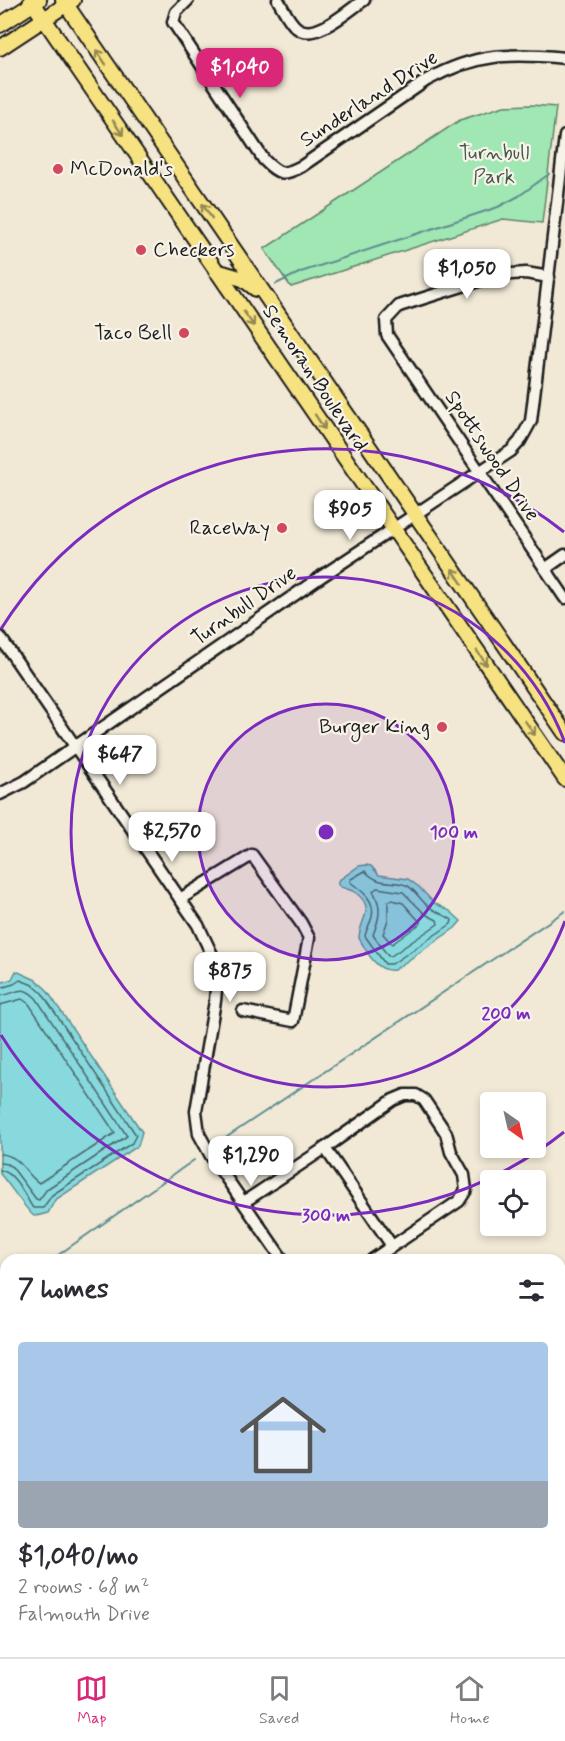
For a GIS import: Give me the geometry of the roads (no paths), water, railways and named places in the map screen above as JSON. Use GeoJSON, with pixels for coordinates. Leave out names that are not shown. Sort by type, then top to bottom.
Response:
{"type":"FeatureCollection","features":[{"type":"Feature","properties":{"kind":"main road","name":"Semoran Boulevard"},"geometry":{"type":"LineString","coordinates":[[34,1],[216,271],[560,768],[565,779]]}},
{"type":"Feature","properties":{"kind":"main road"},"geometry":{"type":"LineString","coordinates":[[0,25],[34,1]]}},
{"type":"Feature","properties":{"kind":"main road","name":"Semoran Boulevard"},"geometry":{"type":"LineString","coordinates":[[67,2],[265,296],[565,733]]}},
{"type":"Feature","properties":{"kind":"main road"},"geometry":{"type":"LineString","coordinates":[[0,48],[67,2]]}},
{"type":"Feature","properties":{"kind":"main road"},"geometry":{"type":"LineString","coordinates":[[216,271],[243,279],[265,296]]}},
{"type":"Feature","properties":{"kind":"street","name":"Sunderland Drive"},"geometry":{"type":"LineString","coordinates":[[188,0],[176,12],[173,22],[264,160],[276,171],[289,173],[302,166],[448,68],[483,57],[529,55],[565,58]]}},
{"type":"Feature","properties":{"kind":"street"},"geometry":{"type":"LineString","coordinates":[[278,0],[297,28],[310,33],[326,27],[364,0]]}},
{"type":"Feature","properties":{"kind":"street","name":"Turnbull Drive"},"geometry":{"type":"LineString","coordinates":[[0,794],[24,782],[322,576],[516,446],[531,421],[549,277],[560,213],[565,136]]}},
{"type":"Feature","properties":{"kind":"street","name":"Spottswood Drive"},"geometry":{"type":"LineString","coordinates":[[549,277],[526,273],[498,275],[399,306],[386,320],[387,335],[565,598]]}},
{"type":"Feature","properties":{"kind":"street"},"geometry":{"type":"LineString","coordinates":[[545,569],[565,555]]}},
{"type":"Feature","properties":{"kind":"street"},"geometry":{"type":"LineString","coordinates":[[0,637],[208,942],[217,978],[198,1097],[197,1124],[204,1144],[279,1254]]}},
{"type":"Feature","properties":{"kind":"street"},"geometry":{"type":"LineString","coordinates":[[180,899],[252,855],[301,923],[309,939],[292,1021],[243,1011]]}},
{"type":"Feature","properties":{"kind":"street"},"geometry":{"type":"LineString","coordinates":[[244,1202],[393,1100],[405,1095],[416,1095],[424,1100],[446,1133],[451,1152],[464,1175],[466,1190],[459,1201],[381,1254]]}},
{"type":"Feature","properties":{"kind":"street"},"geometry":{"type":"LineString","coordinates":[[325,1148],[392,1246]]}},
{"type":"Feature","properties":{"kind":"water"},"geometry":{"type":"Polygon","coordinates":[[[359,866],[371,866],[379,875],[408,879],[434,903],[450,911],[461,921],[455,928],[394,970],[382,968],[373,960],[359,938],[366,910],[365,904],[352,890],[338,885],[338,881],[359,866]]]}},
{"type":"Feature","properties":{"kind":"water"},"geometry":{"type":"Polygon","coordinates":[[[16,971],[36,980],[46,989],[142,1132],[138,1146],[55,1200],[48,1213],[36,1216],[28,1210],[0,1174],[0,983],[12,979],[16,971]]]}},
{"type":"Feature","properties":{"kind":"waterway"},"geometry":{"type":"LineString","coordinates":[[276,284],[301,272],[498,207],[519,196],[549,174]]}},
{"type":"Feature","properties":{"kind":"waterway"},"geometry":{"type":"LineString","coordinates":[[221,1141],[565,911]]}},
{"type":"Feature","properties":{"kind":"waterway"},"geometry":{"type":"LineString","coordinates":[[60,1254],[194,1160]]}},
{"type":"Feature","properties":{"kind":"place","name":"McDonald's"},"geometry":{"type":"Point","coordinates":[58,169]}},
{"type":"Feature","properties":{"kind":"place","name":"Checkers"},"geometry":{"type":"Point","coordinates":[141,250]}},
{"type":"Feature","properties":{"kind":"place","name":"Taco Bell"},"geometry":{"type":"Point","coordinates":[184,333]}},
{"type":"Feature","properties":{"kind":"place","name":"RaceWay"},"geometry":{"type":"Point","coordinates":[282,528]}},
{"type":"Feature","properties":{"kind":"place","name":"Burger King"},"geometry":{"type":"Point","coordinates":[442,727]}},
{"type":"Feature","properties":{"kind":"park label","name":"Turnbull Park"},"geometry":{"type":"Point","coordinates":[494,165]}}]}
